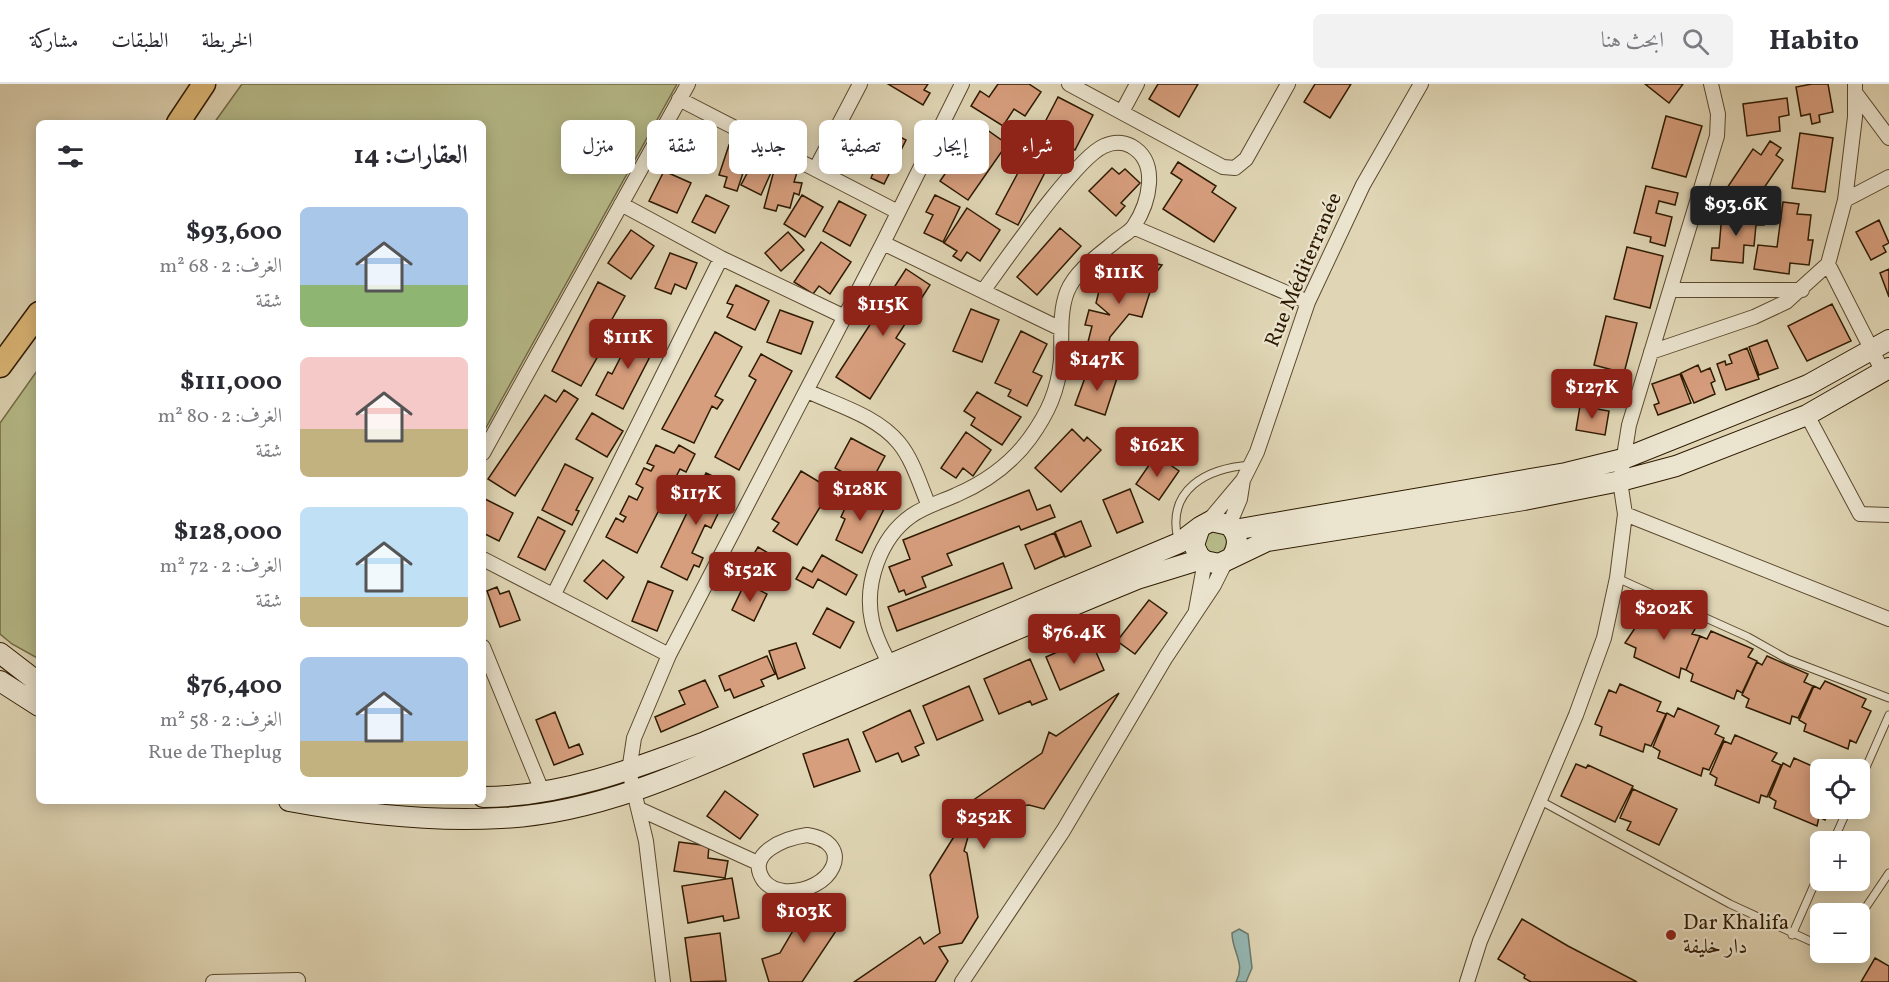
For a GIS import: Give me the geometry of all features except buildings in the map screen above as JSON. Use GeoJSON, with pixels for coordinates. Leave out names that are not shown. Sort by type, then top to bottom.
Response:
{"type":"FeatureCollection","features":[{"type":"Feature","properties":{"kind":"main road"},"geometry":{"type":"LineString","coordinates":[[180,120],[204,84]]}},
{"type":"Feature","properties":{"kind":"main road"},"geometry":{"type":"LineString","coordinates":[[0,366],[36,317]]}},
{"type":"Feature","properties":{"kind":"street"},"geometry":{"type":"LineString","coordinates":[[486,448],[688,84]]}},
{"type":"Feature","properties":{"kind":"street"},"geometry":{"type":"LineString","coordinates":[[816,168],[860,84]]}},
{"type":"Feature","properties":{"kind":"street"},"geometry":{"type":"LineString","coordinates":[[663,982],[650,865],[634,790],[634,738],[669,655],[883,243],[962,84]]}},
{"type":"Feature","properties":{"kind":"street"},"geometry":{"type":"LineString","coordinates":[[1069,84],[1223,167],[1234,168],[1246,159],[1288,84]]}},
{"type":"Feature","properties":{"kind":"street"},"geometry":{"type":"LineString","coordinates":[[1122,112],[1137,84]]}},
{"type":"Feature","properties":{"kind":"street","name":"Rue Méditerranée"},"geometry":{"type":"LineString","coordinates":[[1203,526],[1243,480],[1251,465],[1308,302],[1363,185],[1421,84]]}},
{"type":"Feature","properties":{"kind":"street"},"geometry":{"type":"LineString","coordinates":[[1467,982],[1480,941],[1594,670],[1612,608],[1625,514],[1620,481],[1629,425],[1717,136],[1718,114],[1711,84]]}},
{"type":"Feature","properties":{"kind":"street"},"geometry":{"type":"LineString","coordinates":[[1651,352],[1754,318],[1786,302],[1802,290],[1828,264],[1845,200],[1856,89]]}},
{"type":"Feature","properties":{"kind":"street"},"geometry":{"type":"LineString","coordinates":[[1856,89],[1889,138]]}},
{"type":"Feature","properties":{"kind":"street"},"geometry":{"type":"LineString","coordinates":[[680,99],[898,212]]}},
{"type":"Feature","properties":{"kind":"street"},"geometry":{"type":"LineString","coordinates":[[889,663],[871,619],[871,594],[875,567],[884,546],[899,526],[929,506],[996,473],[1012,460],[1046,416],[1057,391],[1061,329],[1067,293],[1075,278],[1095,258],[1133,227],[1149,187],[1150,173],[1146,160],[1129,145],[1118,142],[1104,146],[1081,166],[1044,209],[983,291]]}},
{"type":"Feature","properties":{"kind":"street"},"geometry":{"type":"LineString","coordinates":[[1845,200],[1889,177]]}},
{"type":"Feature","properties":{"kind":"street"},"geometry":{"type":"LineString","coordinates":[[621,204],[721,258],[845,317]]}},
{"type":"Feature","properties":{"kind":"street"},"geometry":{"type":"LineString","coordinates":[[1133,227],[1308,302]]}},
{"type":"Feature","properties":{"kind":"street"},"geometry":{"type":"LineString","coordinates":[[883,243],[1061,329]]}},
{"type":"Feature","properties":{"kind":"street"},"geometry":{"type":"LineString","coordinates":[[554,594],[721,258]]}},
{"type":"Feature","properties":{"kind":"street"},"geometry":{"type":"LineString","coordinates":[[311,804],[416,818],[502,818],[546,812],[634,790],[700,765],[1137,579],[1203,560],[1219,564],[1267,541],[1524,500],[1620,481],[1676,466],[1807,415],[1886,370],[1880,345],[1828,264]]}},
{"type":"Feature","properties":{"kind":"street"},"geometry":{"type":"LineString","coordinates":[[1671,290],[1802,290]]}},
{"type":"Feature","properties":{"kind":"street"},"geometry":{"type":"LineString","coordinates":[[634,790],[705,742],[1179,543],[1203,526],[1218,521],[1232,528],[1566,473],[1623,459],[1808,385],[1880,345]]}},
{"type":"Feature","properties":{"kind":"street"},"geometry":{"type":"LineString","coordinates":[[807,391],[870,420],[889,433],[904,451],[929,506]]}},
{"type":"Feature","properties":{"kind":"street"},"geometry":{"type":"LineString","coordinates":[[1807,415],[1860,514],[1889,515]]}},
{"type":"Feature","properties":{"kind":"street","name":"Rue Méditerranée"},"geometry":{"type":"LineString","coordinates":[[1232,528],[1243,480]]}},
{"type":"Feature","properties":{"kind":"street"},"geometry":{"type":"LineString","coordinates":[[1625,514],[1889,619]]}},
{"type":"Feature","properties":{"kind":"street"},"geometry":{"type":"LineString","coordinates":[[1195,612],[1203,560],[1194,545],[1203,526]]}},
{"type":"Feature","properties":{"kind":"street"},"geometry":{"type":"LineString","coordinates":[[962,982],[1063,831],[1166,657],[1214,585],[1237,544],[1232,528]]}},
{"type":"Feature","properties":{"kind":"street"},"geometry":{"type":"LineString","coordinates":[[486,560],[669,655]]}},
{"type":"Feature","properties":{"kind":"street"},"geometry":{"type":"LineString","coordinates":[[0,653],[36,681]]}},
{"type":"Feature","properties":{"kind":"street"},"geometry":{"type":"LineString","coordinates":[[486,654],[542,791]]}},
{"type":"Feature","properties":{"kind":"street"},"geometry":{"type":"LineString","coordinates":[[0,681],[36,704]]}},
{"type":"Feature","properties":{"kind":"street"},"geometry":{"type":"LineString","coordinates":[[486,797],[542,791],[634,790],[758,863]]}},
{"type":"Feature","properties":{"kind":"street"},"geometry":{"type":"LineString","coordinates":[[807,835],[826,842],[835,860],[834,867],[824,880],[805,888],[784,891],[767,885],[759,873],[758,863],[769,849],[794,837],[807,835]]}},
{"type":"Feature","properties":{"kind":"street"},"geometry":{"type":"LineString","coordinates":[[213,982],[298,980]]}},
{"type":"Feature","properties":{"kind":"lane"},"geometry":{"type":"LineString","coordinates":[[1179,543],[1176,514],[1179,504],[1191,487],[1208,474],[1233,466],[1251,465]]}},
{"type":"Feature","properties":{"kind":"lane"},"geometry":{"type":"LineString","coordinates":[[1617,578],[1748,637],[1787,659],[1889,698]]}},
{"type":"Feature","properties":{"kind":"lane"},"geometry":{"type":"LineString","coordinates":[[1870,759],[1889,715]]}},
{"type":"Feature","properties":{"kind":"lane"},"geometry":{"type":"LineString","coordinates":[[1539,800],[1730,904],[1810,942]]}},
{"type":"Feature","properties":{"kind":"lane"},"geometry":{"type":"LineString","coordinates":[[1869,903],[1889,873]]}},
{"type":"Feature","properties":{"kind":"lane"},"geometry":{"type":"LineString","coordinates":[[1792,935],[1811,891]]}},
{"type":"Feature","properties":{"kind":"green space"},"geometry":{"type":"Polygon","coordinates":[[[242,84],[677,84],[657,120],[647,120],[647,138],[635,160],[635,120],[561,120],[561,174],[627,174],[486,428],[486,120],[216,120],[242,84]]]}},
{"type":"Feature","properties":{"kind":"green space"},"geometry":{"type":"Polygon","coordinates":[[[36,372],[36,657],[12,644],[0,634],[0,423],[36,372]]]}},
{"type":"Feature","properties":{"kind":"green space"},"geometry":{"type":"Polygon","coordinates":[[[1216,530],[1228,535],[1229,548],[1219,556],[1208,552],[1204,544],[1208,533],[1216,530]]]}},
{"type":"Feature","properties":{"kind":"water"},"geometry":{"type":"Polygon","coordinates":[[[1239,929],[1248,934],[1252,968],[1246,982],[1236,982],[1240,969],[1232,933],[1239,929]]]}},
{"type":"Feature","properties":{"kind":"place","name":"Dar Khalifa دار خليفة"},"geometry":{"type":"Point","coordinates":[1671,935]}}]}
